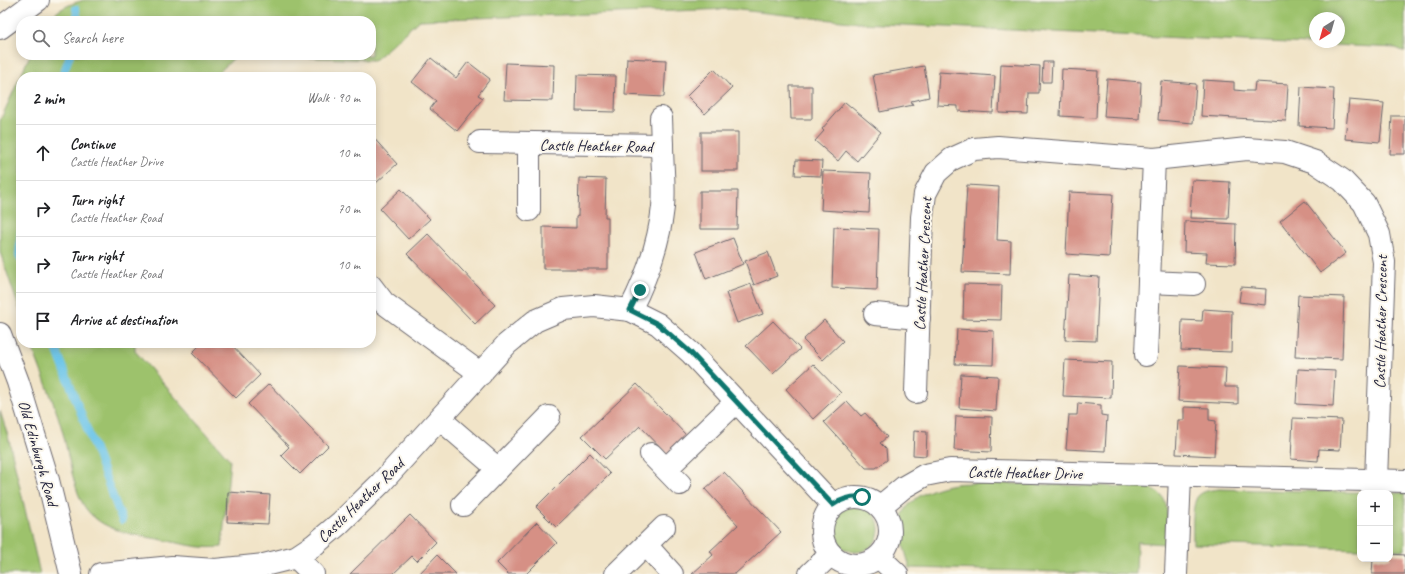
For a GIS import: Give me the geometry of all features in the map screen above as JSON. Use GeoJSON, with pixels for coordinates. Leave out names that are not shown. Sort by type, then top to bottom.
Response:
{"type":"FeatureCollection","features":[{"type":"Feature","properties":{"kind":"street"},"geometry":{"type":"LineString","coordinates":[[16,16],[38,0]]}},
{"type":"Feature","properties":{"kind":"street"},"geometry":{"type":"LineString","coordinates":[[0,28],[16,16]]}},
{"type":"Feature","properties":{"kind":"street"},"geometry":{"type":"LineString","coordinates":[[661,118],[662,146]]}},
{"type":"Feature","properties":{"kind":"street","name":"Castle Heather Road"},"geometry":{"type":"LineString","coordinates":[[480,142],[662,146],[663,206],[657,246],[640,290],[630,310]]}},
{"type":"Feature","properties":{"kind":"street"},"geometry":{"type":"LineString","coordinates":[[528,210],[529,144]]}},
{"type":"Feature","properties":{"kind":"street","name":"Castle Heather Crescent"},"geometry":{"type":"LineString","coordinates":[[916,392],[922,217],[925,194],[936,173],[952,159],[974,149],[998,148],[1154,159],[1247,149],[1285,152],[1315,162],[1342,180],[1364,203],[1379,234],[1384,262],[1376,480]]}},
{"type":"Feature","properties":{"kind":"street"},"geometry":{"type":"LineString","coordinates":[[1146,355],[1154,159]]}},
{"type":"Feature","properties":{"kind":"street"},"geometry":{"type":"LineString","coordinates":[[1149,282],[1194,284]]}},
{"type":"Feature","properties":{"kind":"street"},"geometry":{"type":"LineString","coordinates":[[376,299],[481,374]]}},
{"type":"Feature","properties":{"kind":"street","name":"Castle Heather Road"},"geometry":{"type":"LineString","coordinates":[[101,574],[172,567],[215,570],[264,565],[296,557],[314,545],[340,524],[381,483],[507,344],[535,320],[563,309],[594,306],[630,310],[658,324],[691,353],[833,505]]}},
{"type":"Feature","properties":{"kind":"street"},"geometry":{"type":"LineString","coordinates":[[875,314],[918,318]]}},
{"type":"Feature","properties":{"kind":"street","name":"Old Edinburgh Road"},"geometry":{"type":"LineString","coordinates":[[0,334],[18,382],[48,480],[71,574]]}},
{"type":"Feature","properties":{"kind":"street"},"geometry":{"type":"LineString","coordinates":[[651,454],[673,476],[736,402]]}},
{"type":"Feature","properties":{"kind":"street"},"geometry":{"type":"LineString","coordinates":[[463,505],[549,417]]}},
{"type":"Feature","properties":{"kind":"street"},"geometry":{"type":"LineString","coordinates":[[440,418],[498,469]]}},
{"type":"Feature","properties":{"kind":"street","name":"Castle Heather Drive"},"geometry":{"type":"LineString","coordinates":[[881,506],[904,487],[925,475],[950,470],[1405,481]]}},
{"type":"Feature","properties":{"kind":"street"},"geometry":{"type":"LineString","coordinates":[[1176,574],[1180,476]]}},
{"type":"Feature","properties":{"kind":"street"},"geometry":{"type":"LineString","coordinates":[[851,496],[857,496],[872,500],[881,506],[887,515],[891,526],[890,538],[886,548],[879,557],[870,562],[854,565],[840,561],[831,554],[825,545],[822,535],[822,524],[826,514],[833,505],[851,496]]}},
{"type":"Feature","properties":{"kind":"street"},"geometry":{"type":"LineString","coordinates":[[616,574],[664,527]]}},
{"type":"Feature","properties":{"kind":"street"},"geometry":{"type":"LineString","coordinates":[[646,545],[672,574]]}},
{"type":"Feature","properties":{"kind":"street"},"geometry":{"type":"LineString","coordinates":[[810,574],[831,554]]}},
{"type":"Feature","properties":{"kind":"street"},"geometry":{"type":"LineString","coordinates":[[296,557],[312,574]]}},
{"type":"Feature","properties":{"kind":"street"},"geometry":{"type":"LineString","coordinates":[[879,557],[897,574]]}},
{"type":"Feature","properties":{"kind":"green space"},"geometry":{"type":"Polygon","coordinates":[[[84,0],[1405,0],[1405,52],[1396,48],[1345,46],[1345,12],[1309,12],[1309,44],[860,23],[730,9],[419,20],[376,59],[376,16],[53,16],[60,10],[84,0]]]}},
{"type":"Feature","properties":{"kind":"green space"},"geometry":{"type":"Polygon","coordinates":[[[28,60],[232,60],[219,72],[22,72],[28,60]]]}},
{"type":"Feature","properties":{"kind":"green space"},"geometry":{"type":"Polygon","coordinates":[[[16,86],[16,299],[0,252],[0,121],[16,86]]]}},
{"type":"Feature","properties":{"kind":"green space"},"geometry":{"type":"Polygon","coordinates":[[[33,348],[135,348],[135,351],[230,460],[222,547],[195,546],[136,535],[114,529],[95,518],[87,510],[78,493],[58,416],[33,348]]]}},
{"type":"Feature","properties":{"kind":"green space"},"geometry":{"type":"Polygon","coordinates":[[[0,411],[8,436],[40,574],[0,574],[0,411]]]}},
{"type":"Feature","properties":{"kind":"green space"},"geometry":{"type":"Polygon","coordinates":[[[980,483],[1146,487],[1155,490],[1161,495],[1165,502],[1167,517],[1165,544],[1137,542],[1136,574],[910,568],[900,529],[901,519],[905,510],[918,497],[936,488],[955,484],[980,483]]]}},
{"type":"Feature","properties":{"kind":"green space"},"geometry":{"type":"Polygon","coordinates":[[[1219,489],[1357,492],[1357,549],[1193,544],[1194,505],[1198,496],[1208,491],[1219,489]]]}},
{"type":"Feature","properties":{"kind":"green space"},"geometry":{"type":"Polygon","coordinates":[[[1393,493],[1405,493],[1405,550],[1393,550],[1393,493]]]}},
{"type":"Feature","properties":{"kind":"green space"},"geometry":{"type":"Polygon","coordinates":[[[856,506],[869,510],[875,516],[879,529],[875,542],[869,548],[856,552],[843,548],[837,542],[833,529],[837,516],[843,510],[856,506]]]}},
{"type":"Feature","properties":{"kind":"building"},"geometry":{"type":"Polygon","coordinates":[[[431,58],[456,78],[468,62],[490,79],[478,95],[483,98],[457,131],[430,109],[436,101],[412,82],[431,58]]]}},
{"type":"Feature","properties":{"kind":"building"},"geometry":{"type":"Polygon","coordinates":[[[627,58],[666,60],[664,97],[625,95],[627,58]]]}},
{"type":"Feature","properties":{"kind":"building"},"geometry":{"type":"Polygon","coordinates":[[[1043,62],[1052,62],[1051,82],[1042,82],[1043,62]]]}},
{"type":"Feature","properties":{"kind":"building"},"geometry":{"type":"Polygon","coordinates":[[[506,63],[554,65],[553,101],[504,100],[506,63]]]}},
{"type":"Feature","properties":{"kind":"building"},"geometry":{"type":"Polygon","coordinates":[[[1001,64],[1040,66],[1039,93],[1029,93],[1028,114],[999,113],[1001,64]]]}},
{"type":"Feature","properties":{"kind":"building"},"geometry":{"type":"Polygon","coordinates":[[[924,66],[929,97],[911,101],[913,105],[880,112],[873,75],[924,66]]]}},
{"type":"Feature","properties":{"kind":"building"},"geometry":{"type":"Polygon","coordinates":[[[714,69],[732,88],[705,114],[687,96],[714,69]]]}},
{"type":"Feature","properties":{"kind":"building"},"geometry":{"type":"Polygon","coordinates":[[[1062,69],[1098,71],[1096,118],[1060,116],[1062,69]]]}},
{"type":"Feature","properties":{"kind":"building"},"geometry":{"type":"Polygon","coordinates":[[[939,72],[995,76],[993,113],[958,111],[958,106],[937,105],[939,72]]]}},
{"type":"Feature","properties":{"kind":"building"},"geometry":{"type":"Polygon","coordinates":[[[577,75],[616,76],[615,112],[576,111],[577,75]]]}},
{"type":"Feature","properties":{"kind":"building"},"geometry":{"type":"Polygon","coordinates":[[[1107,79],[1141,82],[1139,119],[1104,117],[1107,79]]]}},
{"type":"Feature","properties":{"kind":"building"},"geometry":{"type":"Polygon","coordinates":[[[1203,80],[1234,82],[1234,90],[1245,91],[1254,91],[1255,82],[1288,84],[1286,121],[1201,116],[1203,80]]]}},
{"type":"Feature","properties":{"kind":"building"},"geometry":{"type":"Polygon","coordinates":[[[1161,81],[1196,84],[1193,123],[1158,120],[1161,81]]]}},
{"type":"Feature","properties":{"kind":"building"},"geometry":{"type":"Polygon","coordinates":[[[790,86],[812,86],[812,119],[791,119],[790,86]]]}},
{"type":"Feature","properties":{"kind":"building"},"geometry":{"type":"Polygon","coordinates":[[[1301,87],[1334,89],[1332,128],[1299,126],[1301,87]]]}},
{"type":"Feature","properties":{"kind":"building"},"geometry":{"type":"Polygon","coordinates":[[[1349,100],[1384,103],[1380,142],[1345,139],[1349,100]]]}},
{"type":"Feature","properties":{"kind":"building"},"geometry":{"type":"Polygon","coordinates":[[[845,102],[881,132],[857,161],[846,151],[838,161],[815,141],[824,131],[822,129],[845,102]]]}},
{"type":"Feature","properties":{"kind":"building"},"geometry":{"type":"Polygon","coordinates":[[[1392,116],[1405,116],[1405,154],[1390,154],[1392,116]]]}},
{"type":"Feature","properties":{"kind":"building"},"geometry":{"type":"Polygon","coordinates":[[[701,132],[738,132],[738,171],[701,171],[701,132]]]}},
{"type":"Feature","properties":{"kind":"building"},"geometry":{"type":"Polygon","coordinates":[[[376,141],[397,164],[376,183],[376,141]]]}},
{"type":"Feature","properties":{"kind":"building"},"geometry":{"type":"Polygon","coordinates":[[[796,160],[822,161],[821,176],[795,175],[796,160]]]}},
{"type":"Feature","properties":{"kind":"building"},"geometry":{"type":"Polygon","coordinates":[[[823,171],[871,173],[869,213],[821,210],[823,171]]]}},
{"type":"Feature","properties":{"kind":"building"},"geometry":{"type":"Polygon","coordinates":[[[579,178],[606,179],[605,217],[608,217],[608,269],[543,269],[543,227],[576,228],[576,217],[578,216],[579,178]]]}},
{"type":"Feature","properties":{"kind":"building"},"geometry":{"type":"Polygon","coordinates":[[[1192,180],[1230,182],[1228,219],[1190,218],[1192,180]]]}},
{"type":"Feature","properties":{"kind":"building"},"geometry":{"type":"Polygon","coordinates":[[[967,185],[999,187],[997,240],[1011,241],[1010,274],[962,272],[967,185]]]}},
{"type":"Feature","properties":{"kind":"building"},"geometry":{"type":"Polygon","coordinates":[[[401,189],[430,219],[408,239],[380,209],[401,189]]]}},
{"type":"Feature","properties":{"kind":"building"},"geometry":{"type":"Polygon","coordinates":[[[700,191],[738,191],[737,229],[700,229],[700,191]]]}},
{"type":"Feature","properties":{"kind":"building"},"geometry":{"type":"Polygon","coordinates":[[[1069,192],[1113,194],[1109,257],[1066,254],[1069,192]]]}},
{"type":"Feature","properties":{"kind":"building"},"geometry":{"type":"Polygon","coordinates":[[[1305,201],[1346,253],[1320,273],[1280,221],[1305,201]]]}},
{"type":"Feature","properties":{"kind":"building"},"geometry":{"type":"Polygon","coordinates":[[[1185,221],[1236,224],[1235,264],[1206,263],[1207,253],[1184,252],[1185,221]]]}},
{"type":"Feature","properties":{"kind":"building"},"geometry":{"type":"Polygon","coordinates":[[[834,227],[879,229],[877,290],[832,288],[834,227]]]}},
{"type":"Feature","properties":{"kind":"building"},"geometry":{"type":"Polygon","coordinates":[[[428,234],[495,305],[475,324],[407,254],[428,234]]]}},
{"type":"Feature","properties":{"kind":"building"},"geometry":{"type":"Polygon","coordinates":[[[733,238],[743,264],[706,279],[696,252],[733,238]]]}},
{"type":"Feature","properties":{"kind":"building"},"geometry":{"type":"Polygon","coordinates":[[[768,252],[777,276],[754,285],[745,261],[768,252]]]}},
{"type":"Feature","properties":{"kind":"building"},"geometry":{"type":"Polygon","coordinates":[[[1069,275],[1099,277],[1096,341],[1065,340],[1069,275]]]}},
{"type":"Feature","properties":{"kind":"building"},"geometry":{"type":"Polygon","coordinates":[[[751,284],[763,314],[737,323],[726,293],[751,284]]]}},
{"type":"Feature","properties":{"kind":"building"},"geometry":{"type":"Polygon","coordinates":[[[964,284],[1002,285],[1001,320],[963,319],[964,284]]]}},
{"type":"Feature","properties":{"kind":"building"},"geometry":{"type":"Polygon","coordinates":[[[1241,287],[1266,289],[1265,305],[1239,302],[1241,287]]]}},
{"type":"Feature","properties":{"kind":"building"},"geometry":{"type":"Polygon","coordinates":[[[1298,295],[1344,297],[1342,359],[1295,357],[1298,295]]]}},
{"type":"Feature","properties":{"kind":"building"},"geometry":{"type":"Polygon","coordinates":[[[1203,309],[1232,311],[1231,352],[1181,350],[1182,320],[1202,321],[1203,309]]]}},
{"type":"Feature","properties":{"kind":"building"},"geometry":{"type":"Polygon","coordinates":[[[824,320],[843,341],[823,360],[803,340],[824,320]]]}},
{"type":"Feature","properties":{"kind":"building"},"geometry":{"type":"Polygon","coordinates":[[[773,321],[800,349],[773,374],[746,346],[773,321]]]}},
{"type":"Feature","properties":{"kind":"building"},"geometry":{"type":"Polygon","coordinates":[[[957,329],[994,331],[993,365],[955,364],[957,329]]]}},
{"type":"Feature","properties":{"kind":"building"},"geometry":{"type":"Polygon","coordinates":[[[197,348],[235,348],[260,375],[236,398],[192,353],[197,348]]]}},
{"type":"Feature","properties":{"kind":"building"},"geometry":{"type":"Polygon","coordinates":[[[1065,360],[1112,362],[1111,398],[1063,396],[1065,360]]]}},
{"type":"Feature","properties":{"kind":"building"},"geometry":{"type":"Polygon","coordinates":[[[813,364],[841,393],[813,419],[786,389],[813,364]]]}},
{"type":"Feature","properties":{"kind":"building"},"geometry":{"type":"Polygon","coordinates":[[[1180,366],[1226,368],[1225,387],[1238,387],[1238,404],[1178,401],[1180,366]]]}},
{"type":"Feature","properties":{"kind":"building"},"geometry":{"type":"Polygon","coordinates":[[[1298,369],[1335,371],[1333,406],[1296,404],[1298,369]]]}},
{"type":"Feature","properties":{"kind":"building"},"geometry":{"type":"Polygon","coordinates":[[[961,374],[998,376],[996,411],[959,408],[961,374]]]}},
{"type":"Feature","properties":{"kind":"building"},"geometry":{"type":"Polygon","coordinates":[[[269,384],[328,446],[300,474],[281,455],[289,447],[248,404],[269,384]]]}},
{"type":"Feature","properties":{"kind":"building"},"geometry":{"type":"Polygon","coordinates":[[[637,384],[687,436],[668,455],[640,426],[605,459],[582,436],[637,384]]]}},
{"type":"Feature","properties":{"kind":"building"},"geometry":{"type":"Polygon","coordinates":[[[847,401],[861,416],[865,413],[887,437],[880,443],[886,449],[887,460],[876,468],[866,468],[824,422],[847,401]]]}},
{"type":"Feature","properties":{"kind":"building"},"geometry":{"type":"Polygon","coordinates":[[[1078,403],[1101,405],[1101,415],[1107,416],[1105,451],[1066,449],[1069,415],[1077,415],[1078,403]]]}},
{"type":"Feature","properties":{"kind":"building"},"geometry":{"type":"Polygon","coordinates":[[[1184,407],[1209,408],[1209,420],[1216,421],[1214,456],[1176,454],[1178,420],[1184,420],[1184,407]]]}},
{"type":"Feature","properties":{"kind":"building"},"geometry":{"type":"Polygon","coordinates":[[[956,416],[992,417],[991,452],[954,450],[956,416]]]}},
{"type":"Feature","properties":{"kind":"building"},"geometry":{"type":"Polygon","coordinates":[[[1293,418],[1342,420],[1340,450],[1319,449],[1318,461],[1291,459],[1293,418]]]}},
{"type":"Feature","properties":{"kind":"building"},"geometry":{"type":"Polygon","coordinates":[[[914,431],[927,432],[926,456],[913,455],[914,431]]]}},
{"type":"Feature","properties":{"kind":"building"},"geometry":{"type":"Polygon","coordinates":[[[590,453],[610,474],[556,527],[536,507],[590,453]]]}},
{"type":"Feature","properties":{"kind":"building"},"geometry":{"type":"Polygon","coordinates":[[[724,472],[781,532],[735,574],[692,574],[713,555],[710,551],[738,525],[705,489],[724,472]]]}},
{"type":"Feature","properties":{"kind":"building"},"geometry":{"type":"Polygon","coordinates":[[[228,492],[270,495],[268,524],[227,522],[228,492]]]}},
{"type":"Feature","properties":{"kind":"building"},"geometry":{"type":"Polygon","coordinates":[[[410,515],[436,542],[417,561],[412,556],[393,574],[350,574],[410,515]]]}},
{"type":"Feature","properties":{"kind":"building"},"geometry":{"type":"Polygon","coordinates":[[[537,522],[557,543],[526,574],[508,574],[497,563],[537,522]]]}},
{"type":"Feature","properties":{"kind":"building"},"geometry":{"type":"Polygon","coordinates":[[[1393,554],[1405,555],[1405,574],[1372,574],[1373,562],[1393,562],[1393,554]]]}},
{"type":"Feature","properties":{"kind":"building"},"geometry":{"type":"Polygon","coordinates":[[[437,555],[456,574],[419,574],[437,555]]]}},
{"type":"Feature","properties":{"kind":"waterway"},"geometry":{"type":"LineString","coordinates":[[76,9],[77,16]]}},
{"type":"Feature","properties":{"kind":"waterway"},"geometry":{"type":"LineString","coordinates":[[64,72],[68,60]]}},
{"type":"Feature","properties":{"kind":"waterway"},"geometry":{"type":"LineString","coordinates":[[56,348],[122,520]]}},
{"type":"Feature","properties":{"kind":"route"},"geometry":{"type":"LineString","coordinates":[[640,290],[630,310],[658,324],[691,353],[833,505],[851,496],[862,497]]}}]}
